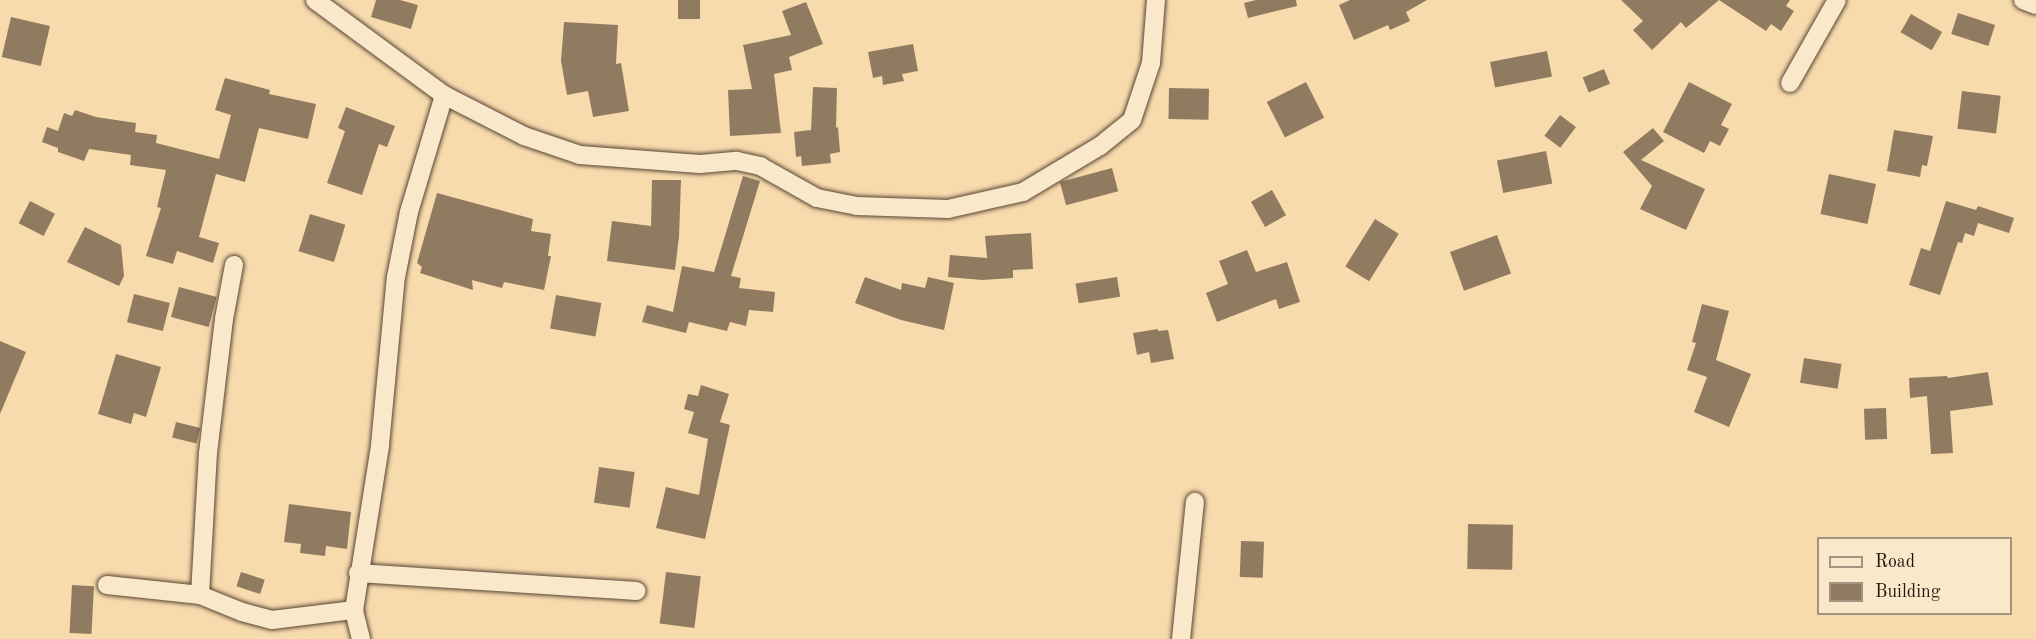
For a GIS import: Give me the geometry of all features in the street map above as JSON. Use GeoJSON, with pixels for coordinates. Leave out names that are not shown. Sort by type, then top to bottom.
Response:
{"type":"FeatureCollection","features":[{"type":"Feature","properties":{"kind":"street"},"geometry":{"type":"LineString","coordinates":[[315,0],[444,95],[524,136],[580,155],[700,164],[737,161],[760,166],[816,198],[857,206],[948,209],[1023,192],[1100,146],[1132,120],[1151,63],[1156,0]]}},
{"type":"Feature","properties":{"kind":"street"},"geometry":{"type":"LineString","coordinates":[[1790,83],[1837,0]]}},
{"type":"Feature","properties":{"kind":"street"},"geometry":{"type":"LineString","coordinates":[[2023,0],[2036,5]]}},
{"type":"Feature","properties":{"kind":"street"},"geometry":{"type":"LineString","coordinates":[[361,639],[354,610],[358,573],[380,445],[396,277],[409,212],[444,95]]}},
{"type":"Feature","properties":{"kind":"street"},"geometry":{"type":"LineString","coordinates":[[200,596],[208,453],[224,319],[234,265]]}},
{"type":"Feature","properties":{"kind":"street"},"geometry":{"type":"LineString","coordinates":[[1181,639],[1195,502]]}},
{"type":"Feature","properties":{"kind":"street"},"geometry":{"type":"LineString","coordinates":[[358,573],[636,591]]}},
{"type":"Feature","properties":{"kind":"street"},"geometry":{"type":"LineString","coordinates":[[107,585],[200,596],[242,612],[272,620],[354,610]]}},
{"type":"Feature","properties":{"kind":"building"},"geometry":{"type":"Polygon","coordinates":[[[376,0],[400,0],[418,5],[411,29],[371,17],[376,0]]]}},
{"type":"Feature","properties":{"kind":"building"},"geometry":{"type":"Polygon","coordinates":[[[678,0],[700,0],[700,19],[678,19],[678,0]]]}},
{"type":"Feature","properties":{"kind":"building"},"geometry":{"type":"Polygon","coordinates":[[[1256,0],[1296,0],[1297,6],[1248,18],[1244,3],[1256,0]]]}},
{"type":"Feature","properties":{"kind":"building"},"geometry":{"type":"Polygon","coordinates":[[[1350,0],[1427,0],[1406,12],[1410,21],[1390,30],[1388,25],[1354,40],[1339,5],[1350,0]]]}},
{"type":"Feature","properties":{"kind":"building"},"geometry":{"type":"Polygon","coordinates":[[[1621,0],[1719,0],[1686,28],[1681,22],[1652,50],[1633,30],[1643,21],[1621,0]]]}},
{"type":"Feature","properties":{"kind":"building"},"geometry":{"type":"Polygon","coordinates":[[[1719,0],[1790,0],[1786,6],[1794,11],[1781,31],[1771,24],[1766,31],[1719,0]]]}},
{"type":"Feature","properties":{"kind":"building"},"geometry":{"type":"Polygon","coordinates":[[[806,2],[823,44],[789,57],[792,70],[774,74],[781,133],[730,136],[728,90],[752,89],[743,45],[791,35],[782,11],[806,2]]]}},
{"type":"Feature","properties":{"kind":"building"},"geometry":{"type":"Polygon","coordinates":[[[1958,13],[1995,25],[1988,46],[1951,34],[1958,13]]]}},
{"type":"Feature","properties":{"kind":"building"},"geometry":{"type":"Polygon","coordinates":[[[1911,14],[1942,32],[1932,50],[1900,32],[1911,14]]]}},
{"type":"Feature","properties":{"kind":"building"},"geometry":{"type":"Polygon","coordinates":[[[11,17],[50,26],[41,66],[2,57],[11,17]]]}},
{"type":"Feature","properties":{"kind":"building"},"geometry":{"type":"Polygon","coordinates":[[[564,22],[618,25],[616,64],[621,63],[629,111],[593,117],[588,91],[567,95],[561,61],[564,22]]]}},
{"type":"Feature","properties":{"kind":"building"},"geometry":{"type":"Polygon","coordinates":[[[913,44],[918,71],[902,74],[904,81],[883,85],[882,76],[873,78],[868,52],[913,44]]]}},
{"type":"Feature","properties":{"kind":"building"},"geometry":{"type":"Polygon","coordinates":[[[1547,51],[1552,77],[1495,88],[1490,62],[1547,51]]]}},
{"type":"Feature","properties":{"kind":"building"},"geometry":{"type":"Polygon","coordinates":[[[1604,69],[1610,84],[1589,92],[1583,78],[1604,69]]]}},
{"type":"Feature","properties":{"kind":"building"},"geometry":{"type":"Polygon","coordinates":[[[225,78],[270,90],[269,94],[316,104],[308,139],[259,128],[245,182],[216,174],[199,237],[219,243],[213,263],[177,251],[173,264],[146,256],[161,208],[157,207],[166,170],[130,165],[131,155],[89,149],[84,161],[58,152],[58,148],[42,142],[47,127],[58,131],[64,113],[72,116],[75,110],[96,117],[136,123],[135,132],[157,135],[156,143],[219,159],[231,115],[215,110],[225,78]]]}},
{"type":"Feature","properties":{"kind":"building"},"geometry":{"type":"Polygon","coordinates":[[[1306,82],[1324,118],[1285,138],[1267,102],[1306,82]]]}},
{"type":"Feature","properties":{"kind":"building"},"geometry":{"type":"Polygon","coordinates":[[[1689,82],[1732,104],[1721,125],[1729,129],[1720,146],[1710,141],[1704,153],[1663,132],[1689,82]]]}},
{"type":"Feature","properties":{"kind":"building"},"geometry":{"type":"Polygon","coordinates":[[[813,87],[837,88],[836,128],[838,127],[840,152],[830,154],[831,163],[802,166],[801,156],[796,157],[794,132],[811,130],[813,87]]]}},
{"type":"Feature","properties":{"kind":"building"},"geometry":{"type":"Polygon","coordinates":[[[1169,88],[1209,89],[1208,120],[1168,119],[1169,88]]]}},
{"type":"Feature","properties":{"kind":"building"},"geometry":{"type":"Polygon","coordinates":[[[1962,91],[2001,96],[1996,133],[1957,129],[1962,91]]]}},
{"type":"Feature","properties":{"kind":"building"},"geometry":{"type":"Polygon","coordinates":[[[346,107],[395,126],[387,147],[379,144],[362,195],[327,183],[345,131],[338,128],[346,107]]]}},
{"type":"Feature","properties":{"kind":"building"},"geometry":{"type":"Polygon","coordinates":[[[1560,115],[1576,127],[1560,148],[1544,136],[1560,115]]]}},
{"type":"Feature","properties":{"kind":"building"},"geometry":{"type":"Polygon","coordinates":[[[1653,128],[1664,141],[1641,160],[1705,189],[1686,230],[1640,209],[1652,186],[1623,152],[1653,128]]]}},
{"type":"Feature","properties":{"kind":"building"},"geometry":{"type":"Polygon","coordinates":[[[1894,130],[1933,136],[1927,166],[1922,165],[1920,177],[1887,171],[1894,130]]]}},
{"type":"Feature","properties":{"kind":"building"},"geometry":{"type":"Polygon","coordinates":[[[1546,151],[1552,183],[1503,193],[1497,161],[1546,151]]]}},
{"type":"Feature","properties":{"kind":"building"},"geometry":{"type":"Polygon","coordinates":[[[1112,168],[1118,191],[1066,205],[1060,182],[1112,168]]]}},
{"type":"Feature","properties":{"kind":"building"},"geometry":{"type":"Polygon","coordinates":[[[1829,174],[1876,184],[1867,224],[1820,214],[1829,174]]]}},
{"type":"Feature","properties":{"kind":"building"},"geometry":{"type":"Polygon","coordinates":[[[743,176],[760,181],[731,276],[741,278],[739,288],[775,292],[773,312],[749,310],[746,326],[730,322],[727,331],[689,322],[686,333],[642,322],[647,305],[673,312],[682,266],[714,272],[743,176]]]}},
{"type":"Feature","properties":{"kind":"building"},"geometry":{"type":"Polygon","coordinates":[[[652,180],[681,180],[675,270],[607,261],[612,221],[651,226],[652,180]]]}},
{"type":"Feature","properties":{"kind":"building"},"geometry":{"type":"Polygon","coordinates":[[[1272,190],[1286,215],[1265,227],[1251,202],[1272,190]]]}},
{"type":"Feature","properties":{"kind":"building"},"geometry":{"type":"Polygon","coordinates":[[[437,193],[533,219],[531,231],[551,234],[548,256],[551,256],[544,290],[504,282],[502,288],[472,280],[473,290],[420,273],[422,267],[417,263],[437,193]]]}},
{"type":"Feature","properties":{"kind":"building"},"geometry":{"type":"Polygon","coordinates":[[[30,201],[55,214],[44,236],[19,223],[30,201]]]}},
{"type":"Feature","properties":{"kind":"building"},"geometry":{"type":"Polygon","coordinates":[[[1946,201],[1976,210],[1978,206],[2014,218],[2009,233],[1978,223],[1974,236],[1965,233],[1962,243],[1958,242],[1940,295],[1909,285],[1921,248],[1930,251],[1946,201]]]}},
{"type":"Feature","properties":{"kind":"building"},"geometry":{"type":"Polygon","coordinates":[[[310,214],[345,225],[334,262],[299,251],[310,214]]]}},
{"type":"Feature","properties":{"kind":"building"},"geometry":{"type":"Polygon","coordinates":[[[1375,219],[1399,234],[1369,281],[1345,266],[1375,219]]]}},
{"type":"Feature","properties":{"kind":"building"},"geometry":{"type":"Polygon","coordinates":[[[85,227],[121,245],[124,276],[119,286],[67,262],[85,227]]]}},
{"type":"Feature","properties":{"kind":"building"},"geometry":{"type":"Polygon","coordinates":[[[1031,233],[1033,269],[1013,270],[1013,278],[982,280],[948,277],[950,255],[987,258],[985,236],[1031,233]]]}},
{"type":"Feature","properties":{"kind":"building"},"geometry":{"type":"Polygon","coordinates":[[[1497,235],[1511,274],[1464,291],[1450,252],[1497,235]]]}},
{"type":"Feature","properties":{"kind":"building"},"geometry":{"type":"Polygon","coordinates":[[[1247,250],[1256,272],[1287,262],[1300,302],[1279,309],[1276,299],[1217,322],[1206,293],[1228,284],[1219,261],[1247,250]]]}},
{"type":"Feature","properties":{"kind":"building"},"geometry":{"type":"Polygon","coordinates":[[[865,277],[901,290],[902,283],[925,288],[928,277],[954,283],[944,330],[901,320],[855,303],[865,277]]]}},
{"type":"Feature","properties":{"kind":"building"},"geometry":{"type":"Polygon","coordinates":[[[1117,277],[1120,297],[1079,303],[1076,284],[1117,277]]]}},
{"type":"Feature","properties":{"kind":"building"},"geometry":{"type":"Polygon","coordinates":[[[179,287],[217,297],[209,327],[171,317],[179,287]]]}},
{"type":"Feature","properties":{"kind":"building"},"geometry":{"type":"Polygon","coordinates":[[[134,294],[170,303],[163,331],[127,322],[134,294]]]}},
{"type":"Feature","properties":{"kind":"building"},"geometry":{"type":"Polygon","coordinates":[[[556,295],[601,303],[595,336],[550,328],[556,295]]]}},
{"type":"Feature","properties":{"kind":"building"},"geometry":{"type":"Polygon","coordinates":[[[1702,304],[1729,311],[1716,360],[1751,374],[1729,427],[1694,412],[1707,377],[1687,370],[1696,343],[1692,342],[1702,304]]]}},
{"type":"Feature","properties":{"kind":"building"},"geometry":{"type":"Polygon","coordinates":[[[1158,329],[1158,331],[1168,330],[1174,359],[1151,363],[1149,352],[1137,355],[1133,333],[1158,329]]]}},
{"type":"Feature","properties":{"kind":"building"},"geometry":{"type":"Polygon","coordinates":[[[0,341],[26,352],[0,414],[0,341]]]}},
{"type":"Feature","properties":{"kind":"building"},"geometry":{"type":"Polygon","coordinates":[[[116,354],[161,367],[146,417],[134,413],[131,424],[98,414],[116,354]]]}},
{"type":"Feature","properties":{"kind":"building"},"geometry":{"type":"Polygon","coordinates":[[[1804,358],[1842,364],[1838,389],[1800,383],[1804,358]]]}},
{"type":"Feature","properties":{"kind":"building"},"geometry":{"type":"Polygon","coordinates":[[[1988,372],[1993,405],[1950,411],[1953,453],[1931,454],[1927,396],[1910,398],[1909,378],[1947,376],[1948,378],[1988,372]]]}},
{"type":"Feature","properties":{"kind":"building"},"geometry":{"type":"Polygon","coordinates":[[[701,385],[729,394],[720,422],[730,425],[705,539],[656,528],[666,487],[699,495],[708,439],[688,433],[694,412],[684,409],[688,394],[698,396],[701,385]]]}},
{"type":"Feature","properties":{"kind":"building"},"geometry":{"type":"Polygon","coordinates":[[[1886,408],[1887,439],[1865,440],[1864,409],[1886,408]]]}},
{"type":"Feature","properties":{"kind":"building"},"geometry":{"type":"Polygon","coordinates":[[[176,422],[200,428],[196,444],[172,438],[176,422]]]}},
{"type":"Feature","properties":{"kind":"building"},"geometry":{"type":"Polygon","coordinates":[[[599,467],[635,472],[630,508],[594,503],[599,467]]]}},
{"type":"Feature","properties":{"kind":"building"},"geometry":{"type":"Polygon","coordinates":[[[289,504],[351,512],[347,549],[326,546],[325,556],[300,553],[301,544],[284,542],[289,504]]]}},
{"type":"Feature","properties":{"kind":"building"},"geometry":{"type":"Polygon","coordinates":[[[1468,524],[1513,525],[1512,570],[1467,569],[1468,524]]]}},
{"type":"Feature","properties":{"kind":"building"},"geometry":{"type":"Polygon","coordinates":[[[1241,541],[1264,542],[1263,578],[1240,577],[1241,541]]]}},
{"type":"Feature","properties":{"kind":"building"},"geometry":{"type":"Polygon","coordinates":[[[241,572],[265,580],[260,594],[236,586],[241,572]]]}},
{"type":"Feature","properties":{"kind":"building"},"geometry":{"type":"Polygon","coordinates":[[[666,572],[701,576],[694,628],[660,624],[666,572]]]}},
{"type":"Feature","properties":{"kind":"building"},"geometry":{"type":"Polygon","coordinates":[[[72,585],[94,586],[91,634],[69,633],[72,585]]]}}]}
